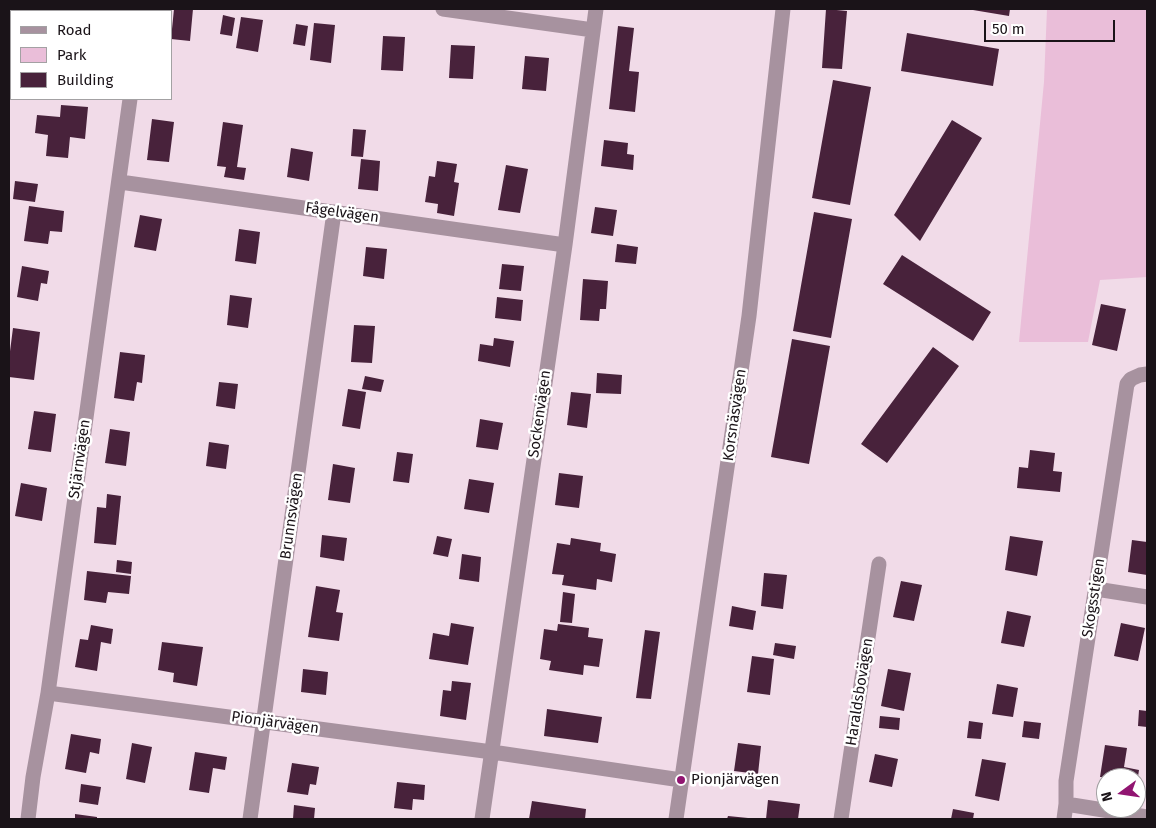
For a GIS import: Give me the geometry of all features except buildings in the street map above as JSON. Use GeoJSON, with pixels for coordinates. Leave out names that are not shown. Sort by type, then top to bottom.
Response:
{"type":"FeatureCollection","features":[{"type":"Feature","properties":{"kind":"street"},"geometry":{"type":"LineString","coordinates":[[443,9],[593,30]]}},
{"type":"Feature","properties":{"kind":"street","name":"Sockenvägen"},"geometry":{"type":"LineString","coordinates":[[482,819],[565,245],[596,9]]}},
{"type":"Feature","properties":{"kind":"street","name":"Korsnäsvägen"},"geometry":{"type":"LineString","coordinates":[[676,819],[749,316],[783,9]]}},
{"type":"Feature","properties":{"kind":"street","name":"Stjärnvägen"},"geometry":{"type":"LineString","coordinates":[[28,819],[33,777],[48,693],[130,100]]}},
{"type":"Feature","properties":{"kind":"street","name":"Fågelvägen"},"geometry":{"type":"LineString","coordinates":[[120,182],[565,245]]}},
{"type":"Feature","properties":{"kind":"street","name":"Brunnsvägen"},"geometry":{"type":"LineString","coordinates":[[250,819],[334,212]]}},
{"type":"Feature","properties":{"kind":"street","name":"Skogsstigen"},"geometry":{"type":"LineString","coordinates":[[1065,812],[1066,781],[1127,384],[1131,379],[1147,374]]}},
{"type":"Feature","properties":{"kind":"street","name":"Haraldsbovägen"},"geometry":{"type":"LineString","coordinates":[[841,819],[879,564]]}},
{"type":"Feature","properties":{"kind":"street"},"geometry":{"type":"LineString","coordinates":[[1096,589],[1147,597]]}},
{"type":"Feature","properties":{"kind":"street","name":"Pionjärvägen"},"geometry":{"type":"LineString","coordinates":[[48,693],[492,752],[681,780]]}},
{"type":"Feature","properties":{"kind":"street"},"geometry":{"type":"LineString","coordinates":[[1065,812],[1147,817]]}},
{"type":"Feature","properties":{"kind":"green space"},"geometry":{"type":"Polygon","coordinates":[[[1047,9],[1147,9],[1147,277],[1100,280],[1088,342],[1019,342],[1044,82],[1047,9]]]}},
{"type":"Feature","properties":{"kind":"place","name":"Pionjärvägen"},"geometry":{"type":"Point","coordinates":[681,780]}}]}
